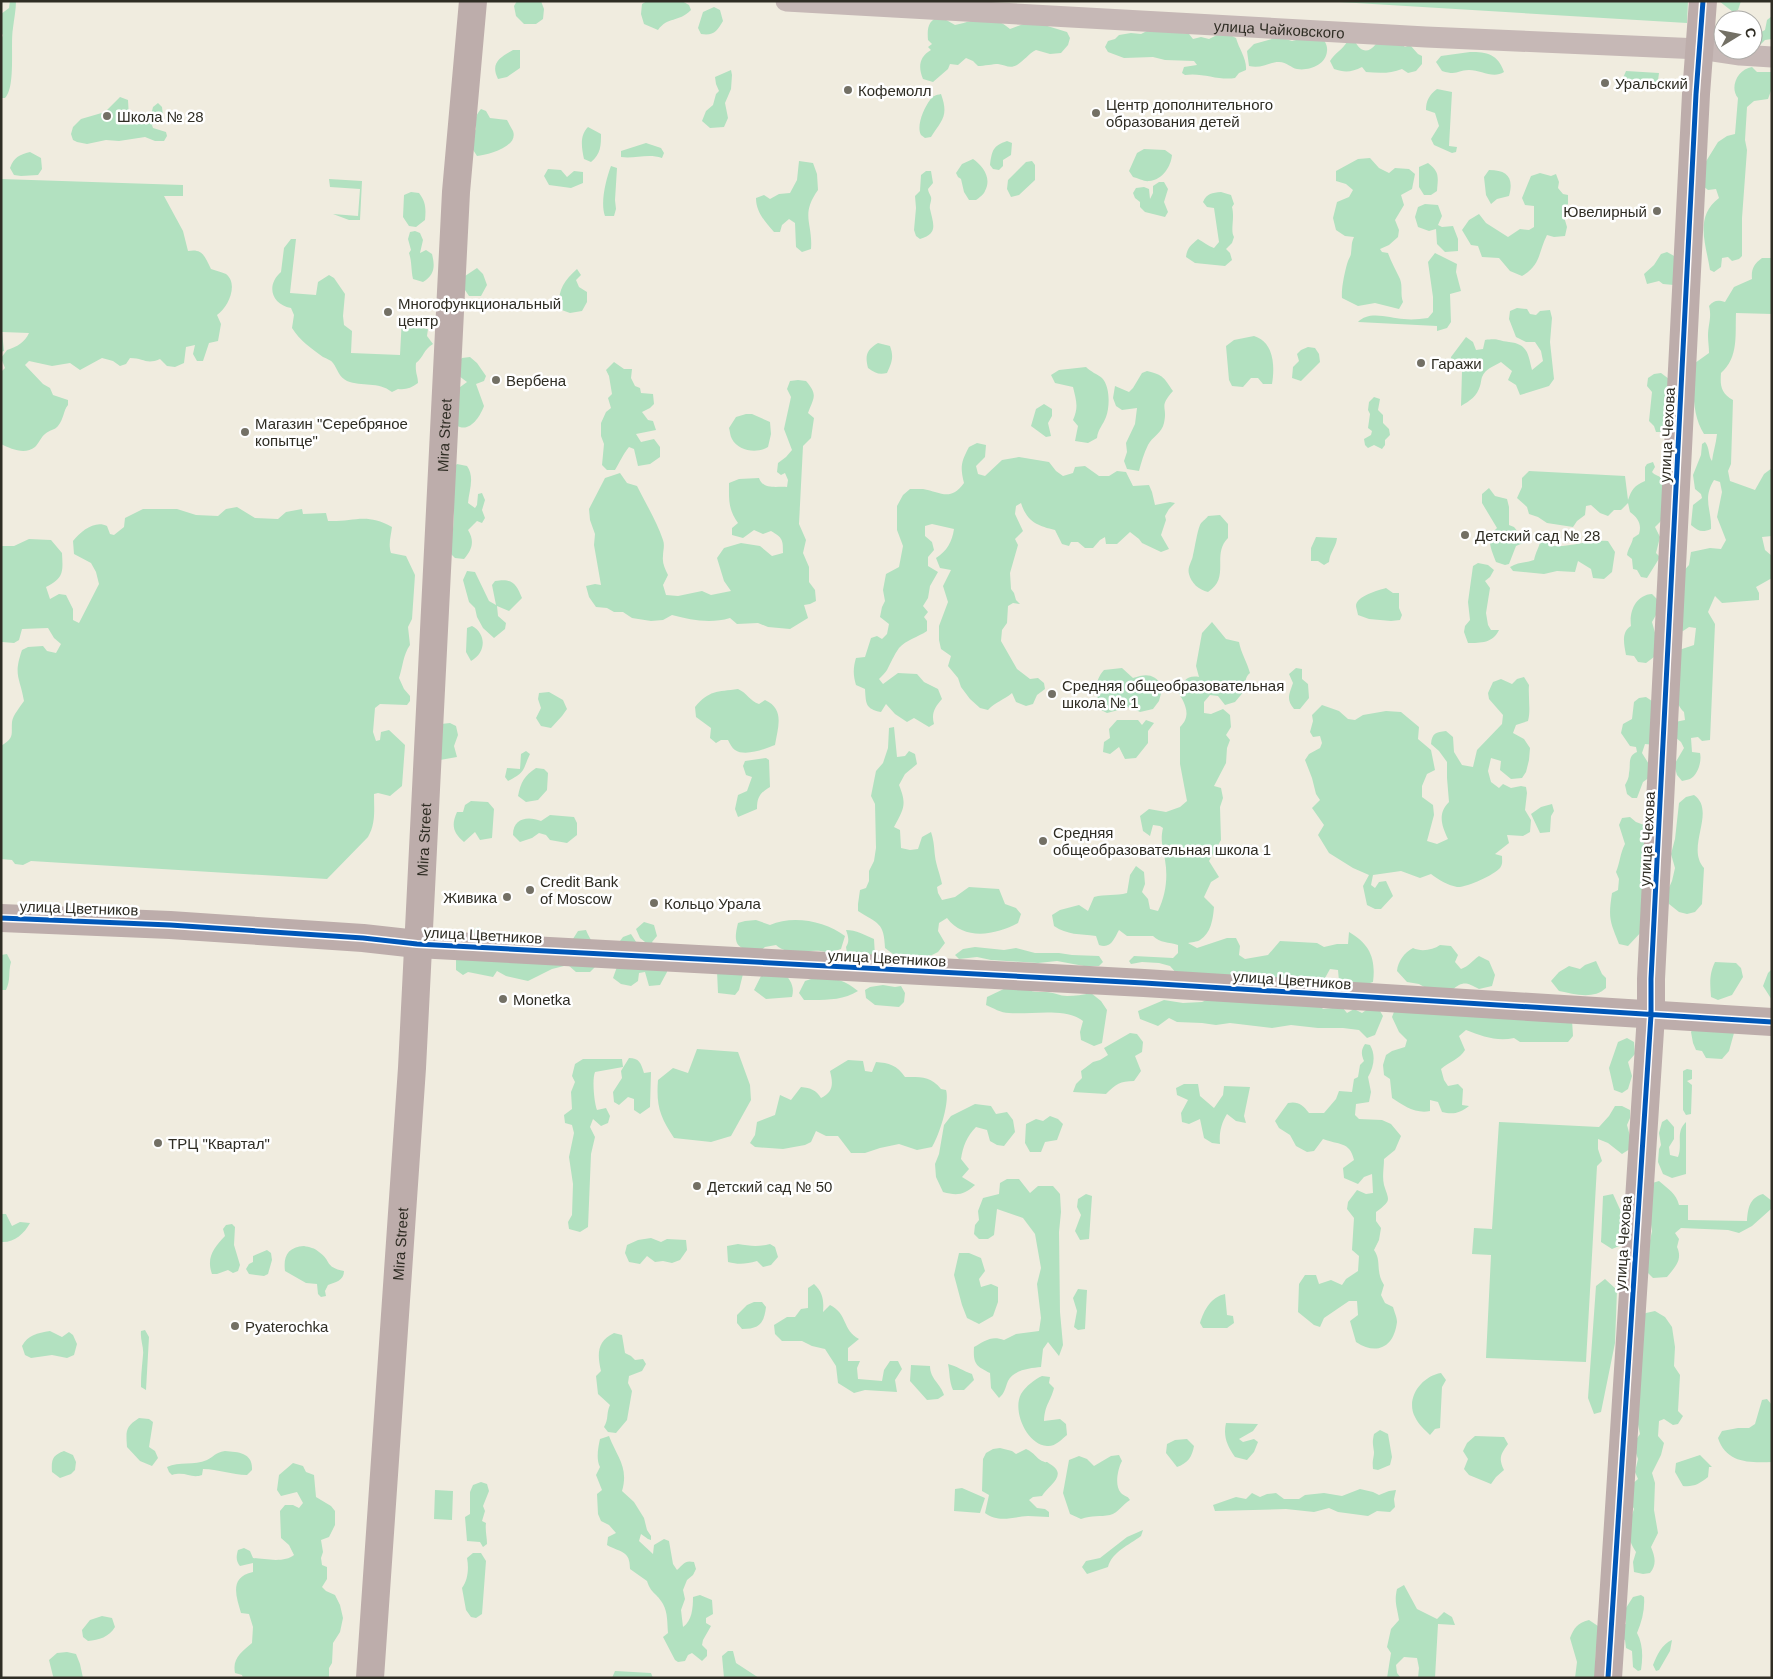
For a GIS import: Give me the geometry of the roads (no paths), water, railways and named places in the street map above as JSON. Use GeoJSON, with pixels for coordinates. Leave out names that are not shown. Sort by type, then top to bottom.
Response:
{"type":"FeatureCollection","features":[{"type":"Feature","properties":{"kind":"street","name":"Mira Street"},"geometry":{"type":"LineString","coordinates":[[370,1678],[412,1068],[456,208],[473,1]]}},
{"type":"Feature","properties":{"kind":"street","name":"улица Чайковского"},"geometry":{"type":"LineString","coordinates":[[786,1],[1416,36],[1700,49],[1772,57]]}},
{"type":"Feature","properties":{"kind":"street","name":"улица Чехова"},"geometry":{"type":"LineString","coordinates":[[1608,1678],[1651,1015],[1690,212],[1704,1]]}},
{"type":"Feature","properties":{"kind":"street","name":"улица Цветников"},"geometry":{"type":"LineString","coordinates":[[1,918],[170,925],[363,938],[417,944],[1144,983],[1772,1022]]}},
{"type":"Feature","properties":{"kind":"place","name":"Уральский"},"geometry":{"type":"Point","coordinates":[1605,83]}},
{"type":"Feature","properties":{"kind":"place","name":"Кофемолл"},"geometry":{"type":"Point","coordinates":[848,90]}},
{"type":"Feature","properties":{"kind":"place","name":"Центр дополнительного образования детей"},"geometry":{"type":"Point","coordinates":[1096,113]}},
{"type":"Feature","properties":{"kind":"place","name":"Школа № 28"},"geometry":{"type":"Point","coordinates":[107,116]}},
{"type":"Feature","properties":{"kind":"place","name":"Ювелирный"},"geometry":{"type":"Point","coordinates":[1657,211]}},
{"type":"Feature","properties":{"kind":"place","name":"Многофункциональный центр"},"geometry":{"type":"Point","coordinates":[388,312]}},
{"type":"Feature","properties":{"kind":"place","name":"Гаражи"},"geometry":{"type":"Point","coordinates":[1421,363]}},
{"type":"Feature","properties":{"kind":"place","name":"Вербена"},"geometry":{"type":"Point","coordinates":[496,380]}},
{"type":"Feature","properties":{"kind":"place","name":"Магазин \"Серебряное копытце\""},"geometry":{"type":"Point","coordinates":[245,432]}},
{"type":"Feature","properties":{"kind":"place","name":"Детский сад № 28"},"geometry":{"type":"Point","coordinates":[1465,535]}},
{"type":"Feature","properties":{"kind":"place","name":"Средняя общеобразовательная школа № 1"},"geometry":{"type":"Point","coordinates":[1052,694]}},
{"type":"Feature","properties":{"kind":"place","name":"Средняя общеобразовательная школа 1"},"geometry":{"type":"Point","coordinates":[1043,841]}},
{"type":"Feature","properties":{"kind":"place","name":"Credit Bank of Moscow"},"geometry":{"type":"Point","coordinates":[530,890]}},
{"type":"Feature","properties":{"kind":"place","name":"Живика"},"geometry":{"type":"Point","coordinates":[507,897]}},
{"type":"Feature","properties":{"kind":"place","name":"Кольцо Урала"},"geometry":{"type":"Point","coordinates":[654,903]}},
{"type":"Feature","properties":{"kind":"place","name":"Monetka"},"geometry":{"type":"Point","coordinates":[503,999]}},
{"type":"Feature","properties":{"kind":"place","name":"ТРЦ \"Квартал\""},"geometry":{"type":"Point","coordinates":[158,1143]}},
{"type":"Feature","properties":{"kind":"place","name":"Детский сад № 50"},"geometry":{"type":"Point","coordinates":[697,1186]}},
{"type":"Feature","properties":{"kind":"place","name":"Pyaterochka"},"geometry":{"type":"Point","coordinates":[235,1326]}}]}
